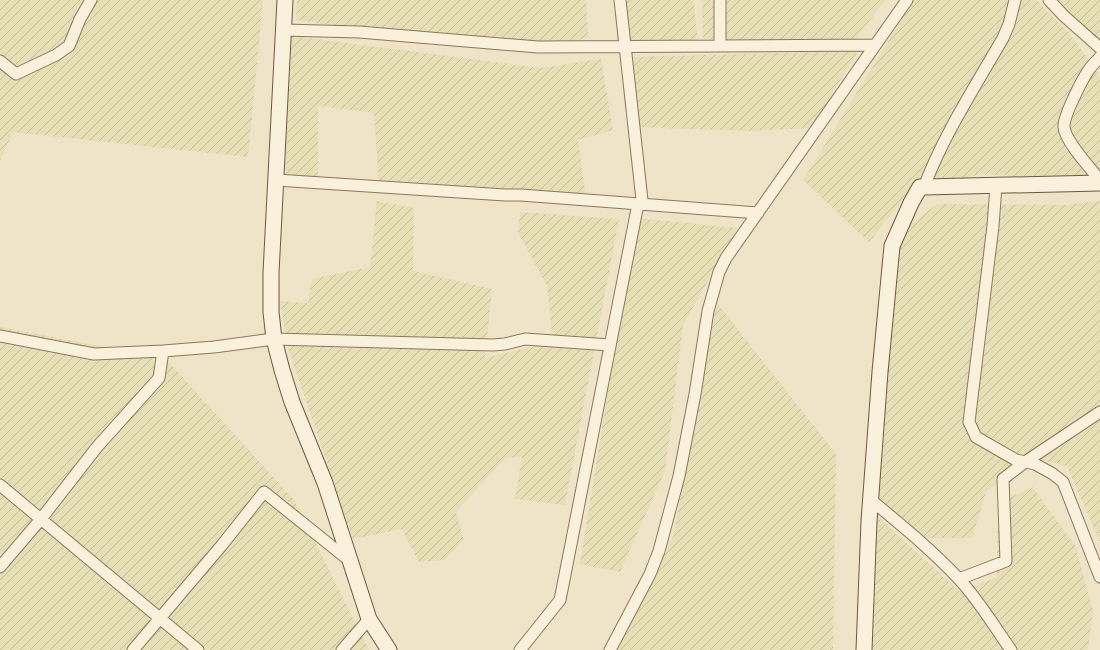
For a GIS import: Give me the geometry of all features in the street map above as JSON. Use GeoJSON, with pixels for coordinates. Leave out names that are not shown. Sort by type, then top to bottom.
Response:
{"type":"FeatureCollection","features":[{"type":"Feature","properties":{"kind":"street"},"geometry":{"type":"LineString","coordinates":[[0,61],[16,74],[56,55],[69,46],[80,19],[91,0]]}},
{"type":"Feature","properties":{"kind":"street"},"geometry":{"type":"LineString","coordinates":[[285,0],[271,273],[271,312],[274,339],[292,402],[325,483],[369,619],[389,650]]}},
{"type":"Feature","properties":{"kind":"street"},"geometry":{"type":"LineString","coordinates":[[520,650],[560,600],[637,209],[642,200],[620,0]]}},
{"type":"Feature","properties":{"kind":"street"},"geometry":{"type":"LineString","coordinates":[[720,0],[720,45]]}},
{"type":"Feature","properties":{"kind":"street"},"geometry":{"type":"LineString","coordinates":[[610,650],[650,574],[659,550],[679,476],[695,394],[708,312],[719,272],[726,258],[907,0]]}},
{"type":"Feature","properties":{"kind":"street"},"geometry":{"type":"LineString","coordinates":[[924,187],[930,170],[952,126],[1003,38],[1009,24],[1015,0]]}},
{"type":"Feature","properties":{"kind":"street"},"geometry":{"type":"LineString","coordinates":[[1049,0],[1064,16],[1100,48]]}},
{"type":"Feature","properties":{"kind":"street"},"geometry":{"type":"LineString","coordinates":[[283,30],[359,32],[538,47],[875,45]]}},
{"type":"Feature","properties":{"kind":"street"},"geometry":{"type":"LineString","coordinates":[[1100,57],[1088,70],[1070,106],[1065,119],[1064,127],[1066,136],[1100,180]]}},
{"type":"Feature","properties":{"kind":"street"},"geometry":{"type":"LineString","coordinates":[[276,180],[521,195],[758,214]]}},
{"type":"Feature","properties":{"kind":"street"},"geometry":{"type":"LineString","coordinates":[[864,650],[871,500],[880,372],[892,246],[911,203],[920,187],[1100,183]]}},
{"type":"Feature","properties":{"kind":"street"},"geometry":{"type":"LineString","coordinates":[[996,186],[992,234],[969,422],[976,437],[1016,460],[1036,464],[1063,482],[1100,577]]}},
{"type":"Feature","properties":{"kind":"street"},"geometry":{"type":"LineString","coordinates":[[0,336],[94,354],[214,347],[274,339],[493,345],[506,344],[525,338],[610,345]]}},
{"type":"Feature","properties":{"kind":"street"},"geometry":{"type":"LineString","coordinates":[[0,567],[41,519],[97,447],[159,378],[163,351]]}},
{"type":"Feature","properties":{"kind":"street"},"geometry":{"type":"LineString","coordinates":[[959,579],[1006,561],[1003,479],[1025,462],[1100,412]]}},
{"type":"Feature","properties":{"kind":"street"},"geometry":{"type":"LineString","coordinates":[[0,485],[198,650]]}},
{"type":"Feature","properties":{"kind":"street"},"geometry":{"type":"LineString","coordinates":[[133,650],[222,545],[264,492],[350,561]]}},
{"type":"Feature","properties":{"kind":"street"},"geometry":{"type":"LineString","coordinates":[[871,500],[929,549],[959,579],[1011,650]]}},
{"type":"Feature","properties":{"kind":"street"},"geometry":{"type":"LineString","coordinates":[[342,650],[369,619]]}},
{"type":"Feature","properties":{"kind":"shaded area"},"geometry":{"type":"Polygon","coordinates":[[[0,0],[263,0],[248,157],[13,132],[0,161],[0,0]]]}},
{"type":"Feature","properties":{"kind":"shaded area"},"geometry":{"type":"Polygon","coordinates":[[[297,0],[586,0],[588,38],[520,51],[296,20],[297,0]]]}},
{"type":"Feature","properties":{"kind":"shaded area"},"geometry":{"type":"Polygon","coordinates":[[[616,0],[694,0],[698,45],[618,45],[616,0]]]}},
{"type":"Feature","properties":{"kind":"shaded area"},"geometry":{"type":"Polygon","coordinates":[[[702,0],[885,0],[852,45],[703,39],[702,0]]]}},
{"type":"Feature","properties":{"kind":"shaded area"},"geometry":{"type":"Polygon","coordinates":[[[908,0],[1036,0],[1070,34],[1100,76],[1100,177],[1097,180],[980,174],[907,195],[869,242],[803,180],[896,29],[908,0]]]}},
{"type":"Feature","properties":{"kind":"shaded area"},"geometry":{"type":"Polygon","coordinates":[[[1055,0],[1100,0],[1100,57],[1055,0]]]}},
{"type":"Feature","properties":{"kind":"shaded area"},"geometry":{"type":"Polygon","coordinates":[[[292,36],[541,68],[601,59],[613,130],[578,140],[586,198],[379,184],[374,113],[318,106],[318,186],[284,184],[292,36]]]}},
{"type":"Feature","properties":{"kind":"shaded area"},"geometry":{"type":"Polygon","coordinates":[[[858,51],[812,128],[751,131],[632,127],[626,57],[858,51]]]}},
{"type":"Feature","properties":{"kind":"shaded area"},"geometry":{"type":"Polygon","coordinates":[[[377,201],[414,208],[413,271],[492,289],[485,358],[553,342],[547,286],[518,232],[520,212],[619,219],[565,505],[515,499],[522,457],[505,458],[456,512],[464,540],[444,560],[419,562],[402,529],[353,539],[287,345],[280,301],[308,303],[312,279],[370,267],[377,201]]]}},
{"type":"Feature","properties":{"kind":"shaded area"},"geometry":{"type":"Polygon","coordinates":[[[1100,201],[1100,542],[1067,466],[1030,457],[986,492],[972,538],[925,538],[868,500],[894,238],[937,204],[1064,205],[1100,201]]]}},
{"type":"Feature","properties":{"kind":"shaded area"},"geometry":{"type":"Polygon","coordinates":[[[636,218],[738,228],[683,325],[665,471],[620,572],[580,564],[636,218]]]}},
{"type":"Feature","properties":{"kind":"shaded area"},"geometry":{"type":"Polygon","coordinates":[[[712,297],[836,454],[833,650],[615,650],[674,535],[712,297]]]}},
{"type":"Feature","properties":{"kind":"shaded area"},"geometry":{"type":"Polygon","coordinates":[[[0,327],[166,359],[294,500],[369,650],[0,650],[0,327]]]}},
{"type":"Feature","properties":{"kind":"shaded area"},"geometry":{"type":"Polygon","coordinates":[[[1032,487],[1075,545],[1093,611],[1088,650],[860,650],[876,515],[960,592],[997,577],[998,503],[1032,487]]]}}]}
